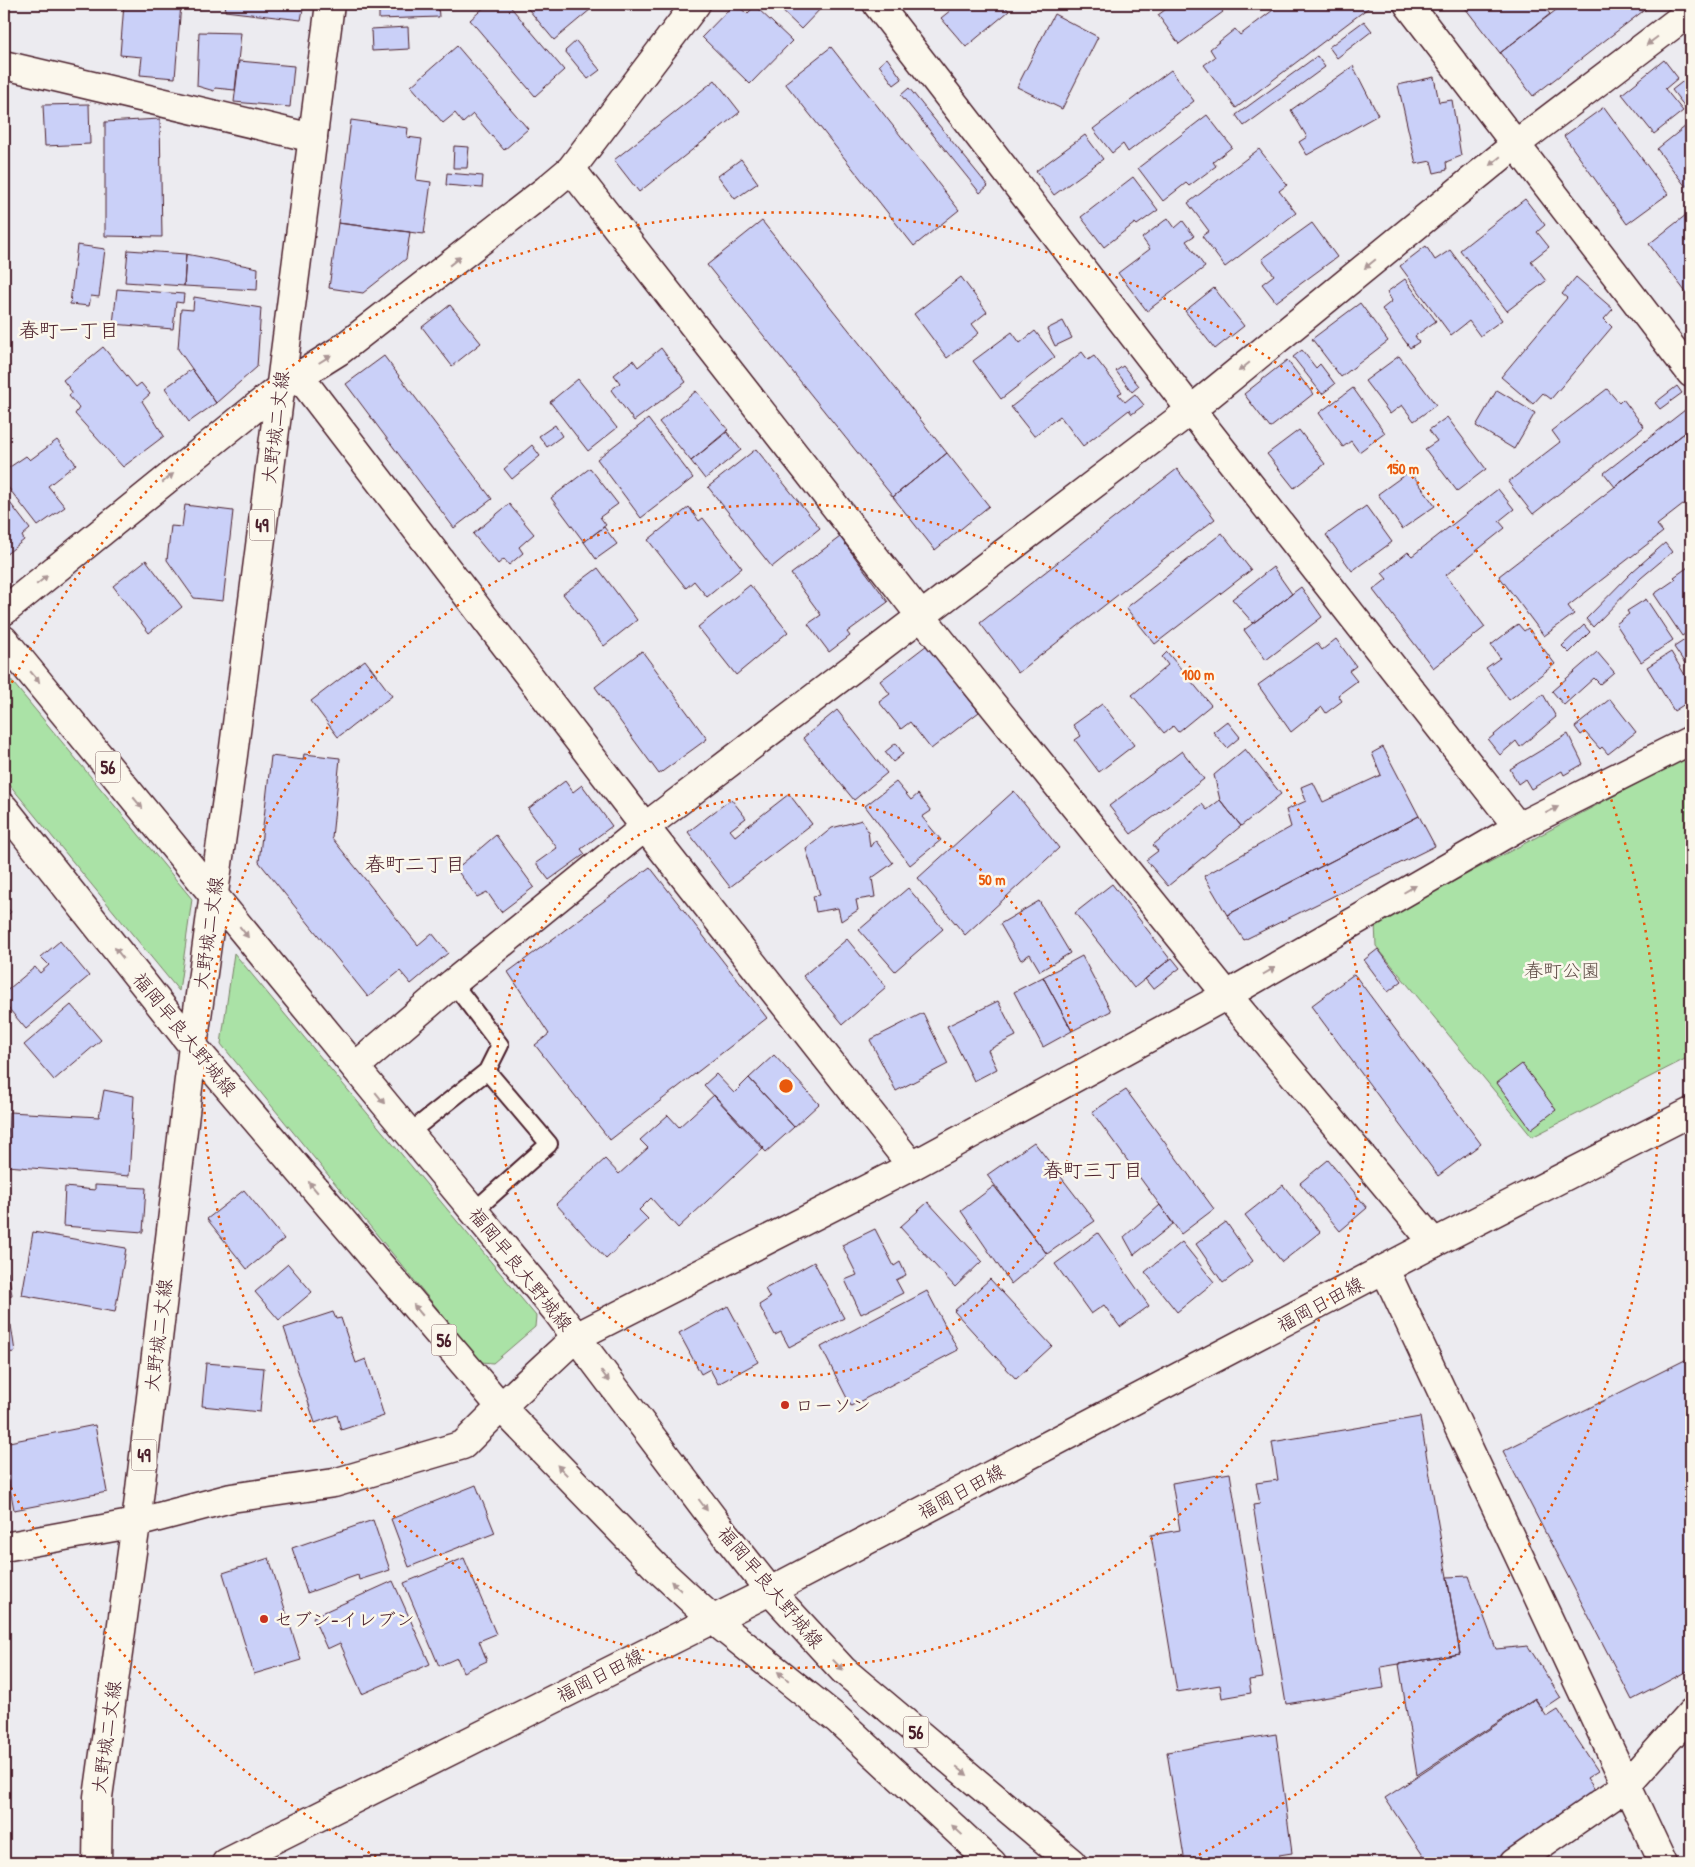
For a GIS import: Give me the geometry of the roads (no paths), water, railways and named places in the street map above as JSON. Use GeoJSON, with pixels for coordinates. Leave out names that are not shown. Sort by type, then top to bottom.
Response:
{"type":"FeatureCollection","features":[{"type":"Feature","properties":{"kind":"street","name":"大野城二丈線"},"geometry":{"type":"LineString","coordinates":[[97,1863],[98,1797],[136,1523],[213,894],[289,382],[313,138],[330,4]]}},
{"type":"Feature","properties":{"kind":"street"},"geometry":{"type":"LineString","coordinates":[[4,611],[289,382],[339,351],[539,196],[570,169],[696,4]]}},
{"type":"Feature","properties":{"kind":"street"},"geometry":{"type":"LineString","coordinates":[[877,4],[1191,410],[1518,827]]}},
{"type":"Feature","properties":{"kind":"street"},"geometry":{"type":"LineString","coordinates":[[1408,4],[1691,373]]}},
{"type":"Feature","properties":{"kind":"street"},"geometry":{"type":"LineString","coordinates":[[355,1067],[453,983],[645,827],[1191,410],[1516,144],[1691,11]]}},
{"type":"Feature","properties":{"kind":"street"},"geometry":{"type":"LineString","coordinates":[[4,65],[313,138]]}},
{"type":"Feature","properties":{"kind":"street"},"geometry":{"type":"LineString","coordinates":[[570,169],[921,616],[1227,995],[1434,1244]]}},
{"type":"Feature","properties":{"kind":"street"},"geometry":{"type":"LineString","coordinates":[[289,382],[645,827],[912,1166]]}},
{"type":"Feature","properties":{"kind":"street","name":"福岡早良大野城線"},"geometry":{"type":"LineString","coordinates":[[4,640],[261,955],[556,1309],[724,1533],[770,1591],[843,1670],[1072,1863]]}},
{"type":"Feature","properties":{"kind":"street"},"geometry":{"type":"LineString","coordinates":[[4,1547],[136,1523],[230,1498],[334,1483],[463,1445],[576,1337],[912,1166],[1227,995],[1518,827],[1691,740]]}},
{"type":"Feature","properties":{"kind":"street","name":"福岡早良大野城線"},"geometry":{"type":"LineString","coordinates":[[4,808],[193,1046],[501,1407],[654,1566],[712,1619],[837,1719],[992,1863]]}},
{"type":"Feature","properties":{"kind":"street","name":"福岡日田線"},"geometry":{"type":"LineString","coordinates":[[226,1863],[770,1591],[1691,1112]]}},
{"type":"Feature","properties":{"kind":"street"},"geometry":{"type":"LineString","coordinates":[[1386,1270],[1663,1863]]}},
{"type":"Feature","properties":{"kind":"street"},"geometry":{"type":"LineString","coordinates":[[1514,1863],[1626,1786],[1691,1713]]}},
{"type":"Feature","properties":{"kind":"lane"},"geometry":{"type":"LineString","coordinates":[[409,1133],[487,1071],[500,1045],[453,983]]}},
{"type":"Feature","properties":{"kind":"lane"},"geometry":{"type":"LineString","coordinates":[[474,1211],[549,1144],[487,1071]]}},
{"type":"Feature","properties":{"kind":"place","name":"ローソン"},"geometry":{"type":"Point","coordinates":[785,1405]}},
{"type":"Feature","properties":{"kind":"place","name":"セブン-イレブン"},"geometry":{"type":"Point","coordinates":[264,1619]}},
{"type":"Feature","properties":{"kind":"district","name":"春町一丁目"},"geometry":{"type":"Point","coordinates":[69,329]}},
{"type":"Feature","properties":{"kind":"district","name":"春町二丁目"},"geometry":{"type":"Point","coordinates":[415,863]}},
{"type":"Feature","properties":{"kind":"district","name":"春町三丁目"},"geometry":{"type":"Point","coordinates":[1093,1169]}},
{"type":"Feature","properties":{"kind":"park label","name":"春町公園"},"geometry":{"type":"Point","coordinates":[1562,970]}}]}
